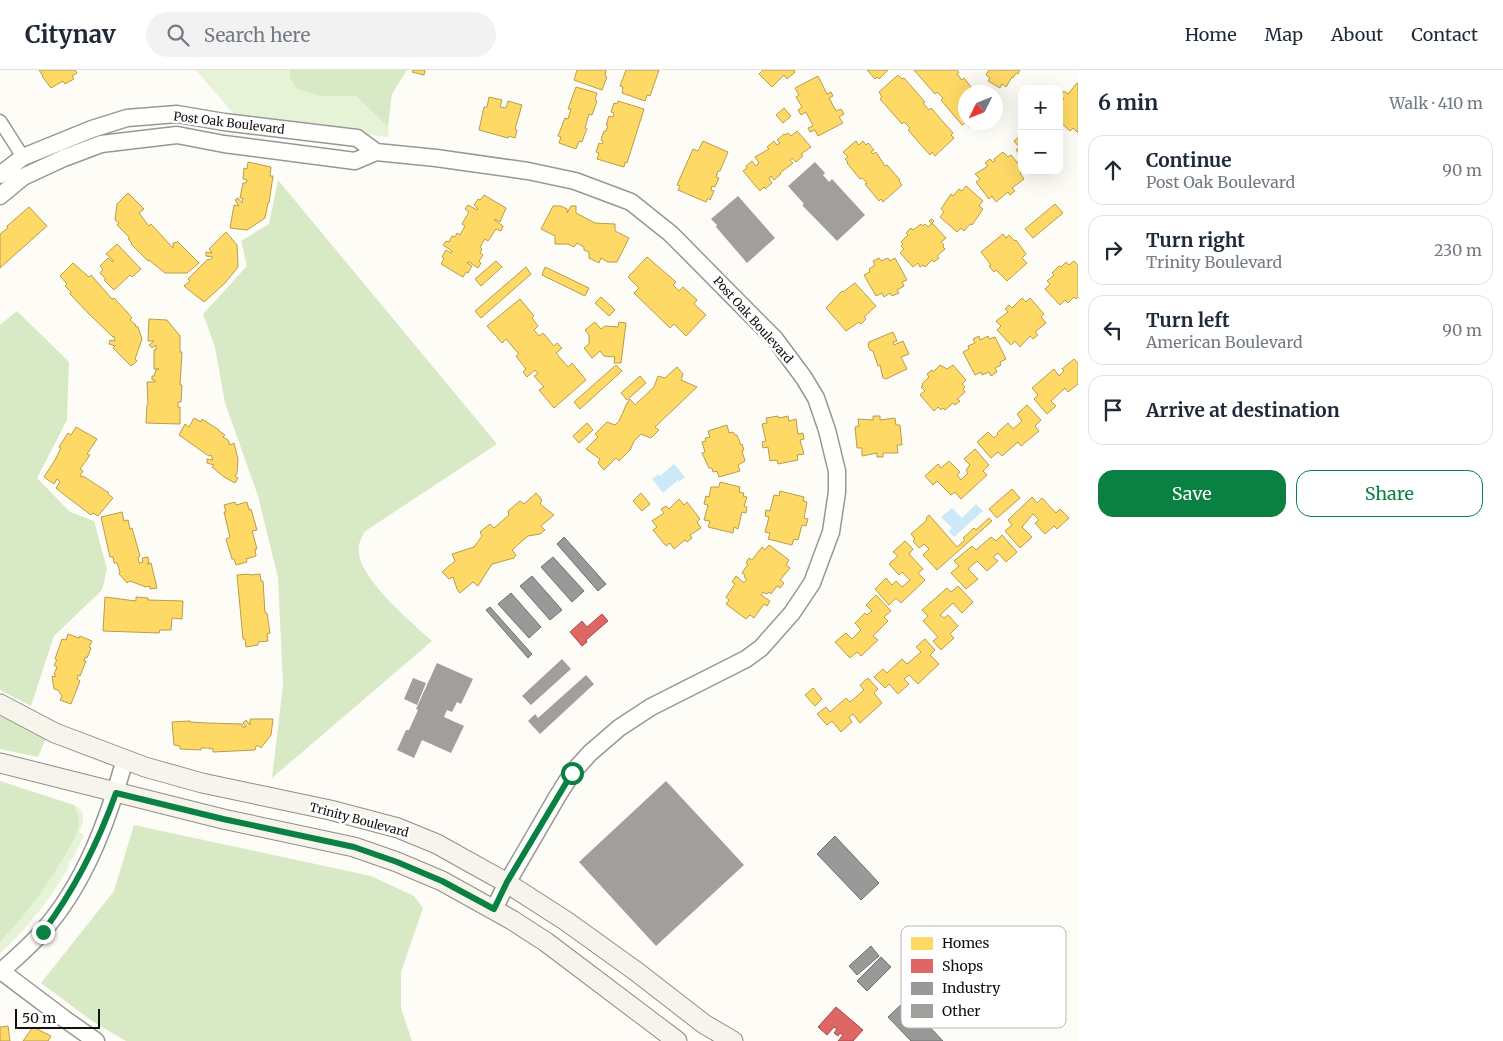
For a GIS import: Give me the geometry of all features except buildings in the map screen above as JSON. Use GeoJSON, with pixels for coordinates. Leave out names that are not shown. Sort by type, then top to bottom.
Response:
{"type":"FeatureCollection","features":[{"type":"Feature","properties":{"kind":"main road","name":"Trinity Boulevard"},"geometry":{"type":"LineString","coordinates":[[0,704],[55,733],[145,767],[202,783],[330,810],[398,828],[437,844],[507,882],[566,921],[638,972],[704,1024],[733,1041]]}},
{"type":"Feature","properties":{"kind":"main road"},"geometry":{"type":"LineString","coordinates":[[0,763],[223,819],[354,847],[397,862],[442,881],[494,909],[546,942],[677,1041]]}},
{"type":"Feature","properties":{"kind":"street","name":"Post Oak Boulevard"},"geometry":{"type":"LineString","coordinates":[[0,175],[24,157],[92,129],[127,118],[177,114],[224,122],[357,138],[376,152],[528,171],[575,181],[630,202],[671,234],[774,339],[792,361],[816,398],[827,430],[837,470],[837,492],[831,532],[812,582],[787,620],[761,648],[746,659],[651,707],[619,728],[590,753],[572,773],[557,797],[507,882],[494,909]]}},
{"type":"Feature","properties":{"kind":"street"},"geometry":{"type":"LineString","coordinates":[[0,121],[35,172]]}},
{"type":"Feature","properties":{"kind":"street","name":"Post Oak Boulevard"},"geometry":{"type":"LineString","coordinates":[[0,196],[23,177],[64,158],[101,144],[177,135],[224,144],[355,161],[376,152]]}},
{"type":"Feature","properties":{"kind":"street"},"geometry":{"type":"LineString","coordinates":[[96,1041],[0,972],[43,932],[63,904],[88,862],[116,793],[125,760]]}},
{"type":"Feature","properties":{"kind":"green space"},"geometry":{"type":"Polygon","coordinates":[[[196,70],[290,70],[290,78],[321,96],[356,96],[388,127],[389,137],[237,118],[196,70]]]}},
{"type":"Feature","properties":{"kind":"green space"},"geometry":{"type":"Polygon","coordinates":[[[290,70],[407,70],[392,94],[388,127],[356,96],[321,96],[297,89],[290,78],[290,70]]]}},
{"type":"Feature","properties":{"kind":"green space"},"geometry":{"type":"Polygon","coordinates":[[[278,180],[497,444],[364,532],[359,546],[360,558],[365,570],[386,597],[432,641],[272,778],[283,685],[278,578],[258,496],[225,403],[215,347],[203,314],[247,266],[241,241],[269,224],[278,180]]]}},
{"type":"Feature","properties":{"kind":"green space"},"geometry":{"type":"Polygon","coordinates":[[[17,311],[69,362],[67,420],[37,478],[70,512],[94,521],[107,569],[102,590],[54,636],[31,706],[0,690],[0,325],[17,311]]]}},
{"type":"Feature","properties":{"kind":"green space"},"geometry":{"type":"Polygon","coordinates":[[[0,716],[46,738],[38,757],[0,749],[0,716]]]}},
{"type":"Feature","properties":{"kind":"green space"},"geometry":{"type":"Polygon","coordinates":[[[0,781],[74,805],[79,821],[73,842],[49,881],[0,942],[0,781]]]}},
{"type":"Feature","properties":{"kind":"green space"},"geometry":{"type":"Polygon","coordinates":[[[74,805],[83,813],[79,832],[84,835],[74,857],[68,863],[69,866],[46,901],[20,934],[0,954],[0,942],[42,892],[73,842],[79,821],[74,805]]]}},
{"type":"Feature","properties":{"kind":"green space"},"geometry":{"type":"Polygon","coordinates":[[[134,825],[371,876],[414,896],[423,908],[401,972],[401,1008],[412,1041],[126,1041],[92,1021],[41,983],[114,891],[134,825]]]}},
{"type":"Feature","properties":{"kind":"water"},"geometry":{"type":"Polygon","coordinates":[[[674,464],[685,477],[679,482],[678,480],[663,493],[652,479],[658,474],[660,476],[674,464]]]}},
{"type":"Feature","properties":{"kind":"water"},"geometry":{"type":"Polygon","coordinates":[[[976,504],[983,511],[954,537],[949,531],[952,528],[941,517],[952,508],[962,518],[976,504]]]}},
{"type":"Feature","properties":{"kind":"route"},"geometry":{"type":"LineString","coordinates":[[43,932],[63,904],[88,862],[116,793],[223,819],[354,847],[397,862],[442,881],[494,909],[507,882],[572,773]]}}]}
